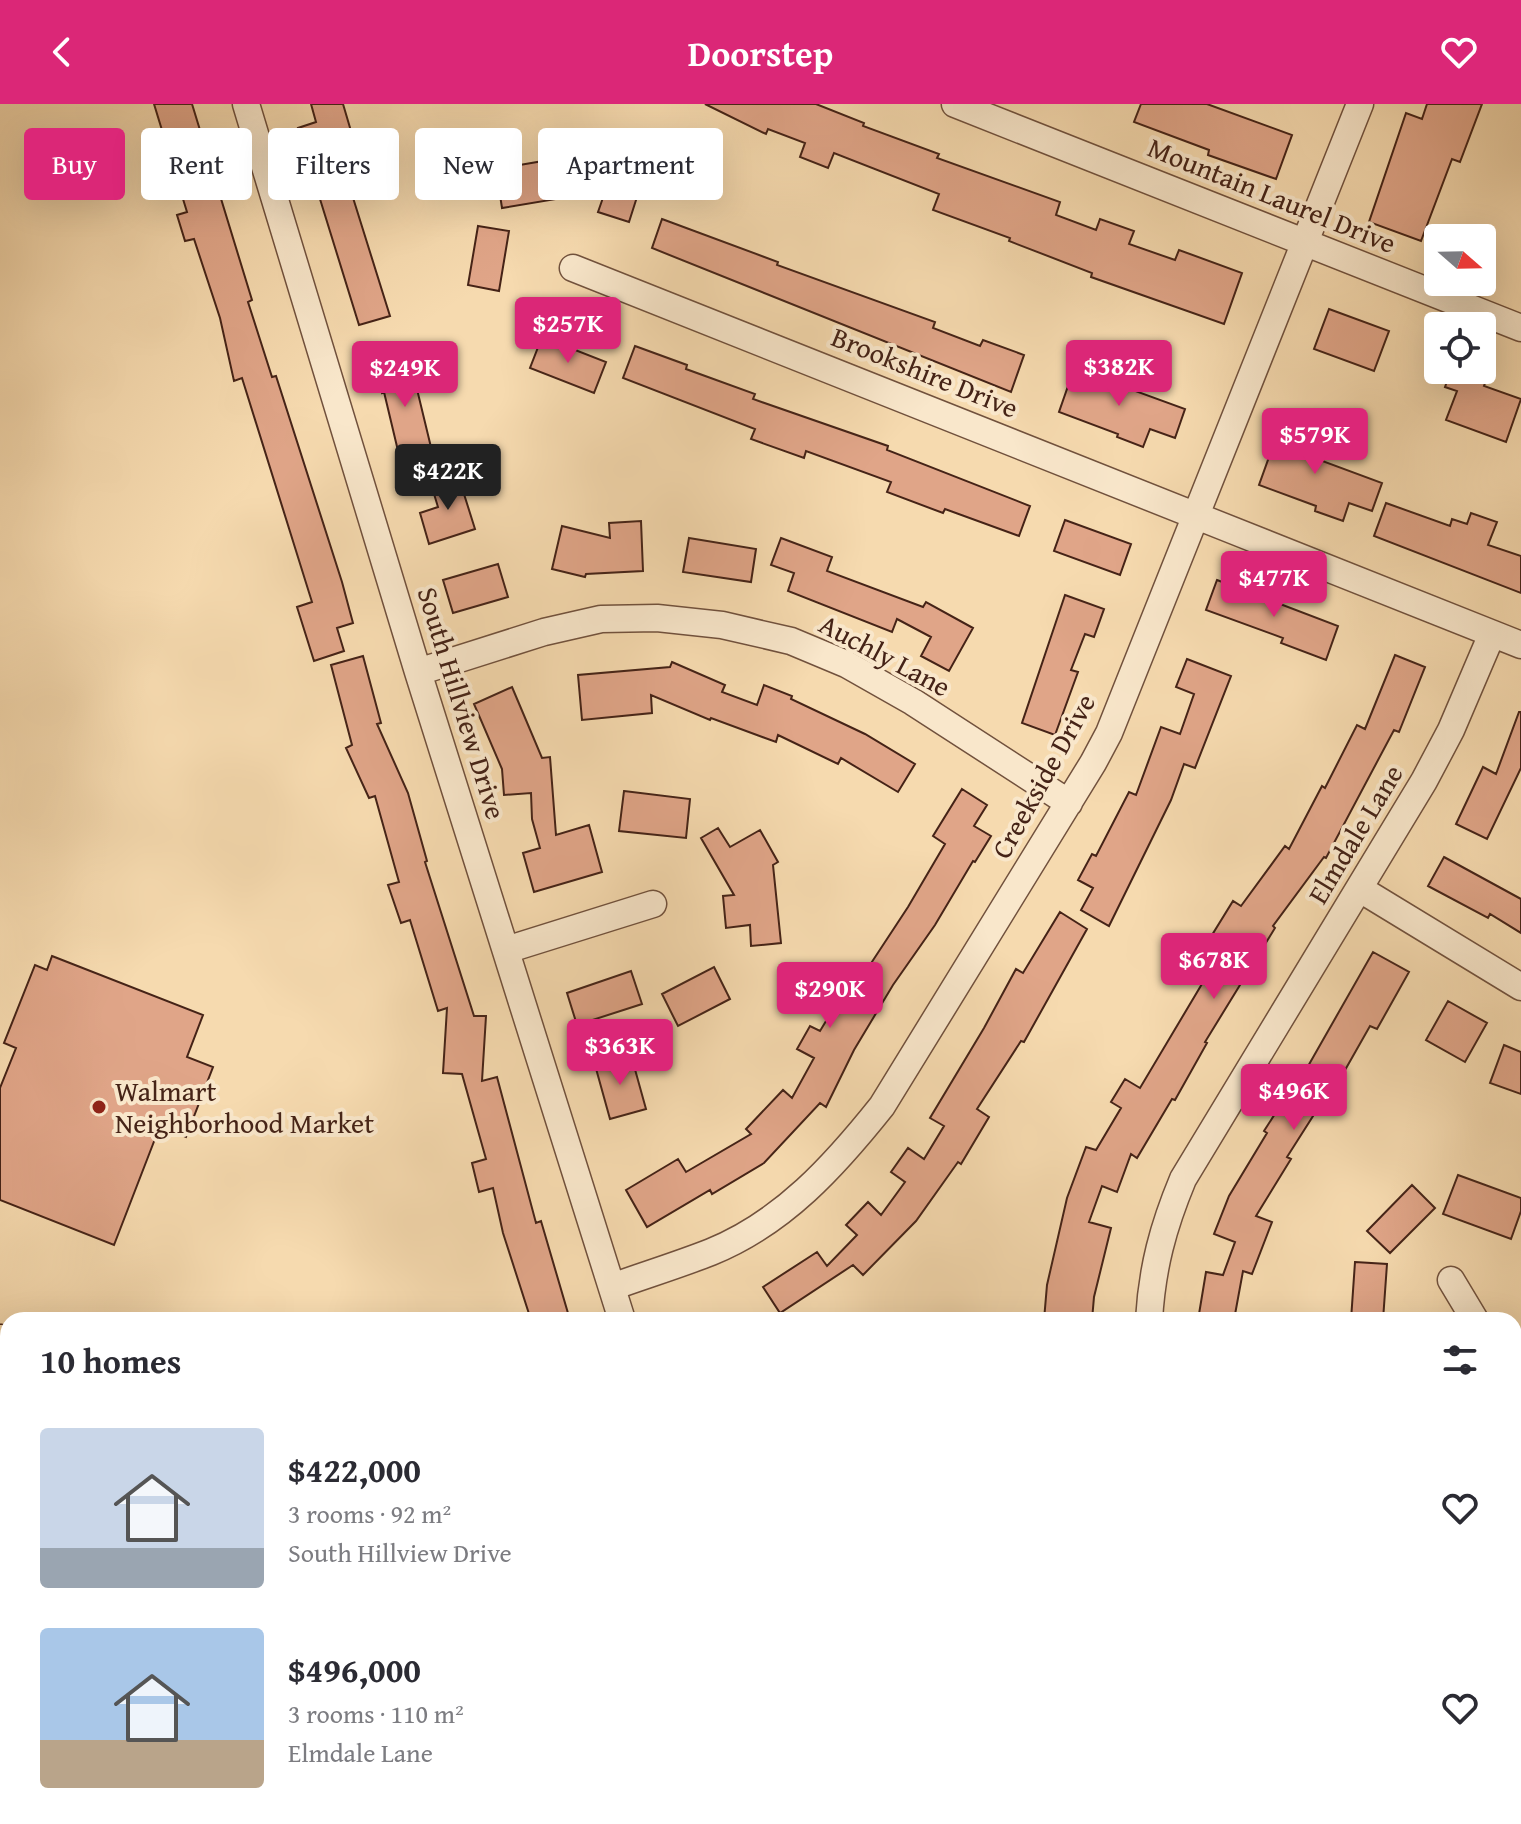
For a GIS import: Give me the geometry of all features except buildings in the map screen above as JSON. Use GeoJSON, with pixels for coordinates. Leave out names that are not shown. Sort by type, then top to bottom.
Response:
{"type":"FeatureCollection","features":[{"type":"Feature","properties":{"kind":"street","name":"South Hillview Drive"},"geometry":{"type":"LineString","coordinates":[[246,104],[418,672],[620,1312]]}},
{"type":"Feature","properties":{"kind":"street","name":"Mountain Laurel Drive"},"geometry":{"type":"LineString","coordinates":[[955,104],[1521,328]]}},
{"type":"Feature","properties":{"kind":"street","name":"Creekside Drive"},"geometry":{"type":"LineString","coordinates":[[612,1287],[713,1251],[764,1223],[809,1189],[841,1157],[882,1106],[1109,733],[1360,104]]}},
{"type":"Feature","properties":{"kind":"street","name":"Brookshire Drive"},"geometry":{"type":"LineString","coordinates":[[573,268],[1521,645]]}},
{"type":"Feature","properties":{"kind":"street","name":"Auchly Lane"},"geometry":{"type":"LineString","coordinates":[[418,672],[544,632],[601,619],[657,618],[722,625],[791,641],[846,664],[913,702],[1069,803]]}},
{"type":"Feature","properties":{"kind":"street","name":"Elmdale Lane"},"geometry":{"type":"LineString","coordinates":[[1149,1312],[1151,1279],[1166,1221],[1183,1179],[1360,889],[1451,730],[1492,634]]}},
{"type":"Feature","properties":{"kind":"street"},"geometry":{"type":"LineString","coordinates":[[1360,889],[1521,987]]}},
{"type":"Feature","properties":{"kind":"street"},"geometry":{"type":"LineString","coordinates":[[506,950],[653,904]]}},
{"type":"Feature","properties":{"kind":"street"},"geometry":{"type":"LineString","coordinates":[[1451,1280],[1470,1312]]}},
{"type":"Feature","properties":{"kind":"place","name":"Walmart Neighborhood Market"},"geometry":{"type":"Point","coordinates":[99,1107]}}]}
